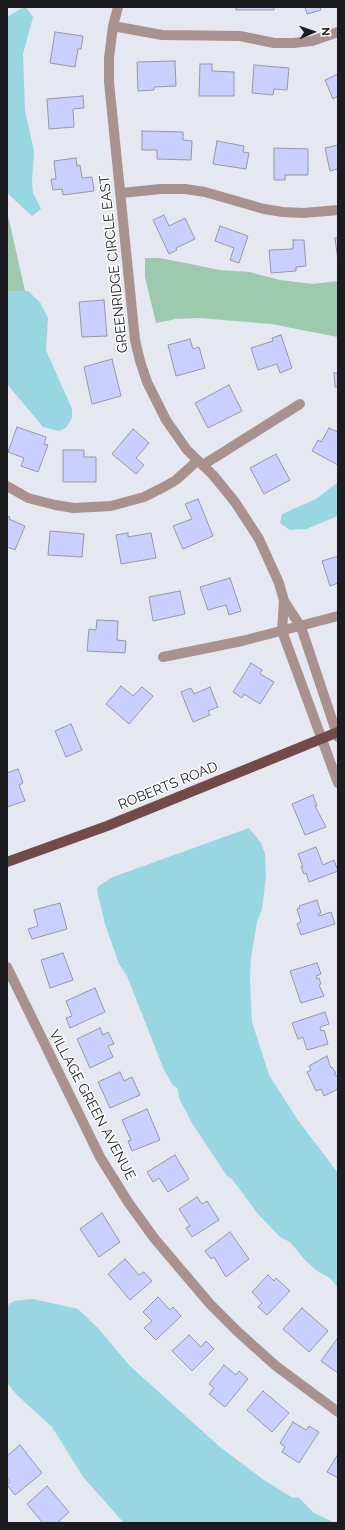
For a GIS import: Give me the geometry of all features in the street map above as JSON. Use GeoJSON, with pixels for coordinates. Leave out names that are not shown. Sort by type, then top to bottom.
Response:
{"type":"FeatureCollection","features":[{"type":"Feature","properties":{"kind":"main road","name":"ROBERTS ROAD"},"geometry":{"type":"LineString","coordinates":[[7,862],[106,826],[337,734]]}},
{"type":"Feature","properties":{"kind":"street","name":"GREENRIDGE CIRCLE EAST"},"geometry":{"type":"LineString","coordinates":[[118,7],[113,26],[108,82],[121,193],[135,340],[140,362],[147,382],[166,420],[200,463],[235,502],[253,528],[270,561],[284,601],[301,627],[337,734]]}},
{"type":"Feature","properties":{"kind":"street"},"geometry":{"type":"LineString","coordinates":[[113,26],[162,35],[227,35],[274,43],[312,41],[338,32]]}},
{"type":"Feature","properties":{"kind":"street"},"geometry":{"type":"LineString","coordinates":[[121,193],[161,189],[185,189],[205,192],[264,209],[283,212],[303,213],[338,210]]}},
{"type":"Feature","properties":{"kind":"street"},"geometry":{"type":"LineString","coordinates":[[7,486],[28,498],[74,508],[111,506],[144,497],[176,480],[200,463],[300,404]]}},
{"type":"Feature","properties":{"kind":"street","name":"GREENRIDGE CIRCLE EAST"},"geometry":{"type":"LineString","coordinates":[[284,601],[282,631],[320,740],[338,783]]}},
{"type":"Feature","properties":{"kind":"street"},"geometry":{"type":"LineString","coordinates":[[163,657],[301,627],[338,616]]}},
{"type":"Feature","properties":{"kind":"street","name":"VILLAGE GREEN AVENUE"},"geometry":{"type":"LineString","coordinates":[[7,967],[100,1157],[128,1202],[154,1238],[210,1304],[238,1332],[282,1370],[338,1412]]}},
{"type":"Feature","properties":{"kind":"green space"},"geometry":{"type":"Polygon","coordinates":[[[7,211],[25,291],[7,291],[7,211]]]}},
{"type":"Feature","properties":{"kind":"green space"},"geometry":{"type":"Polygon","coordinates":[[[145,258],[160,258],[220,270],[249,272],[280,280],[312,284],[338,281],[338,337],[271,324],[200,318],[176,319],[156,323],[145,277],[145,258]]]}},
{"type":"Feature","properties":{"kind":"water"},"geometry":{"type":"Polygon","coordinates":[[[26,7],[33,17],[23,54],[25,110],[34,151],[32,181],[33,193],[41,209],[32,216],[7,193],[7,17],[26,7]]]}},
{"type":"Feature","properties":{"kind":"water"},"geometry":{"type":"Polygon","coordinates":[[[7,291],[28,291],[40,302],[48,318],[46,350],[72,409],[72,418],[66,428],[59,431],[43,427],[7,384],[7,291]]]}},
{"type":"Feature","properties":{"kind":"water"},"geometry":{"type":"Polygon","coordinates":[[[338,482],[338,516],[306,529],[290,530],[280,523],[282,514],[316,499],[338,482]]]}},
{"type":"Feature","properties":{"kind":"water"},"geometry":{"type":"Polygon","coordinates":[[[249,828],[261,843],[265,854],[266,877],[262,909],[257,922],[251,958],[250,979],[252,1022],[269,1075],[297,1119],[338,1173],[338,1288],[330,1278],[317,1271],[305,1260],[290,1242],[280,1237],[258,1214],[232,1179],[227,1176],[192,1123],[179,1098],[178,1089],[172,1084],[164,1070],[127,976],[119,964],[105,924],[98,895],[97,889],[100,885],[113,877],[249,828]]]}},
{"type":"Feature","properties":{"kind":"water"},"geometry":{"type":"Polygon","coordinates":[[[33,1299],[78,1309],[98,1328],[130,1366],[220,1447],[264,1480],[293,1498],[298,1497],[314,1513],[335,1523],[124,1523],[84,1478],[52,1427],[17,1395],[7,1383],[7,1306],[14,1301],[33,1299]]]}},
{"type":"Feature","properties":{"kind":"building"},"geometry":{"type":"Polygon","coordinates":[[[236,7],[274,7],[274,10],[236,10],[236,7]]]}},
{"type":"Feature","properties":{"kind":"building"},"geometry":{"type":"Polygon","coordinates":[[[305,7],[320,7],[321,10],[307,14],[305,7]]]}},
{"type":"Feature","properties":{"kind":"building"},"geometry":{"type":"Polygon","coordinates":[[[55,32],[83,36],[81,49],[78,49],[75,67],[50,63],[55,32]]]}},
{"type":"Feature","properties":{"kind":"building"},"geometry":{"type":"Polygon","coordinates":[[[175,61],[176,86],[154,87],[154,90],[138,91],[137,62],[175,61]]]}},
{"type":"Feature","properties":{"kind":"building"},"geometry":{"type":"Polygon","coordinates":[[[200,64],[212,64],[212,71],[234,72],[234,96],[199,96],[200,64]]]}},
{"type":"Feature","properties":{"kind":"building"},"geometry":{"type":"Polygon","coordinates":[[[254,65],[289,68],[287,90],[274,89],[273,95],[252,93],[254,65]]]}},
{"type":"Feature","properties":{"kind":"building"},"geometry":{"type":"Polygon","coordinates":[[[338,74],[338,96],[333,99],[325,80],[338,74]]]}},
{"type":"Feature","properties":{"kind":"building"},"geometry":{"type":"Polygon","coordinates":[[[83,96],[84,108],[73,109],[74,127],[49,129],[47,99],[83,96]]]}},
{"type":"Feature","properties":{"kind":"building"},"geometry":{"type":"Polygon","coordinates":[[[142,131],[183,132],[183,140],[192,141],[191,160],[157,159],[157,150],[142,150],[142,131]]]}},
{"type":"Feature","properties":{"kind":"building"},"geometry":{"type":"Polygon","coordinates":[[[217,141],[244,146],[243,152],[249,153],[246,169],[213,164],[217,141]]]}},
{"type":"Feature","properties":{"kind":"building"},"geometry":{"type":"Polygon","coordinates":[[[338,145],[338,169],[330,171],[325,148],[338,145]]]}},
{"type":"Feature","properties":{"kind":"building"},"geometry":{"type":"Polygon","coordinates":[[[274,148],[308,149],[308,175],[285,175],[285,180],[274,180],[274,148]]]}},
{"type":"Feature","properties":{"kind":"building"},"geometry":{"type":"Polygon","coordinates":[[[76,158],[77,166],[80,165],[82,178],[92,177],[94,191],[63,195],[62,189],[53,190],[51,179],[56,179],[54,161],[76,158]]]}},
{"type":"Feature","properties":{"kind":"building"},"geometry":{"type":"Polygon","coordinates":[[[164,215],[169,226],[185,218],[195,239],[176,248],[177,250],[169,254],[153,220],[164,215]]]}},
{"type":"Feature","properties":{"kind":"building"},"geometry":{"type":"Polygon","coordinates":[[[220,226],[248,236],[239,263],[230,260],[234,248],[215,241],[220,226]]]}},
{"type":"Feature","properties":{"kind":"building"},"geometry":{"type":"Polygon","coordinates":[[[335,238],[338,238],[338,261],[335,238]]]}},
{"type":"Feature","properties":{"kind":"building"},"geometry":{"type":"Polygon","coordinates":[[[293,240],[304,240],[306,266],[296,267],[296,271],[271,273],[269,250],[293,249],[293,240]]]}},
{"type":"Feature","properties":{"kind":"building"},"geometry":{"type":"Polygon","coordinates":[[[104,300],[107,336],[82,337],[79,302],[104,300]]]}},
{"type":"Feature","properties":{"kind":"building"},"geometry":{"type":"Polygon","coordinates":[[[281,335],[292,368],[280,373],[277,364],[258,370],[251,348],[273,341],[272,338],[281,335]]]}},
{"type":"Feature","properties":{"kind":"building"},"geometry":{"type":"Polygon","coordinates":[[[190,339],[193,349],[199,347],[205,368],[176,376],[168,345],[190,339]]]}},
{"type":"Feature","properties":{"kind":"building"},"geometry":{"type":"Polygon","coordinates":[[[112,359],[121,396],[92,404],[84,367],[112,359]]]}},
{"type":"Feature","properties":{"kind":"building"},"geometry":{"type":"Polygon","coordinates":[[[334,373],[338,373],[338,387],[335,387],[334,373]]]}},
{"type":"Feature","properties":{"kind":"building"},"geometry":{"type":"Polygon","coordinates":[[[229,385],[242,411],[208,428],[195,403],[229,385]]]}},
{"type":"Feature","properties":{"kind":"building"},"geometry":{"type":"Polygon","coordinates":[[[17,427],[46,437],[44,444],[48,445],[38,472],[21,466],[24,458],[8,452],[17,427]]]}},
{"type":"Feature","properties":{"kind":"building"},"geometry":{"type":"Polygon","coordinates":[[[329,428],[338,432],[338,465],[312,451],[318,440],[321,442],[329,428]]]}},
{"type":"Feature","properties":{"kind":"building"},"geometry":{"type":"Polygon","coordinates":[[[133,429],[149,443],[136,458],[144,465],[136,474],[112,454],[133,429]]]}},
{"type":"Feature","properties":{"kind":"building"},"geometry":{"type":"Polygon","coordinates":[[[63,450],[84,450],[84,457],[96,457],[96,482],[63,482],[63,450]]]}},
{"type":"Feature","properties":{"kind":"building"},"geometry":{"type":"Polygon","coordinates":[[[276,454],[290,480],[264,494],[250,468],[276,454]]]}},
{"type":"Feature","properties":{"kind":"building"},"geometry":{"type":"Polygon","coordinates":[[[198,499],[213,536],[183,549],[173,526],[192,519],[185,504],[198,499]]]}},
{"type":"Feature","properties":{"kind":"building"},"geometry":{"type":"Polygon","coordinates":[[[7,516],[10,517],[9,519],[25,526],[15,550],[7,547],[7,516]]]}},
{"type":"Feature","properties":{"kind":"building"},"geometry":{"type":"Polygon","coordinates":[[[50,531],[84,534],[82,557],[48,555],[50,531]]]}},
{"type":"Feature","properties":{"kind":"building"},"geometry":{"type":"Polygon","coordinates":[[[128,533],[128,537],[151,533],[156,558],[121,564],[116,535],[128,533]]]}},
{"type":"Feature","properties":{"kind":"building"},"geometry":{"type":"Polygon","coordinates":[[[338,556],[338,583],[330,586],[322,561],[338,556]]]}},
{"type":"Feature","properties":{"kind":"building"},"geometry":{"type":"Polygon","coordinates":[[[230,578],[241,611],[229,615],[226,605],[208,610],[200,587],[230,578]]]}},
{"type":"Feature","properties":{"kind":"building"},"geometry":{"type":"Polygon","coordinates":[[[180,591],[185,614],[153,621],[149,597],[180,591]]]}},
{"type":"Feature","properties":{"kind":"building"},"geometry":{"type":"Polygon","coordinates":[[[97,620],[118,621],[117,640],[126,641],[125,653],[87,651],[89,629],[96,630],[97,620]]]}},
{"type":"Feature","properties":{"kind":"building"},"geometry":{"type":"Polygon","coordinates":[[[251,663],[262,670],[260,674],[274,682],[260,704],[244,694],[242,698],[233,692],[251,663]]]}},
{"type":"Feature","properties":{"kind":"building"},"geometry":{"type":"Polygon","coordinates":[[[121,686],[133,696],[142,687],[153,696],[129,724],[106,704],[121,686]]]}},
{"type":"Feature","properties":{"kind":"building"},"geometry":{"type":"Polygon","coordinates":[[[210,687],[218,707],[208,711],[210,715],[193,722],[181,692],[191,688],[194,694],[210,687]]]}},
{"type":"Feature","properties":{"kind":"building"},"geometry":{"type":"Polygon","coordinates":[[[71,724],[82,750],[66,757],[55,731],[71,724]]]}},
{"type":"Feature","properties":{"kind":"building"},"geometry":{"type":"Polygon","coordinates":[[[18,769],[23,783],[19,785],[25,801],[7,807],[7,773],[18,769]]]}},
{"type":"Feature","properties":{"kind":"building"},"geometry":{"type":"Polygon","coordinates":[[[313,795],[317,806],[315,806],[326,827],[305,835],[292,804],[313,795]]]}},
{"type":"Feature","properties":{"kind":"building"},"geometry":{"type":"Polygon","coordinates":[[[316,847],[323,865],[334,860],[338,871],[309,882],[306,873],[304,874],[301,867],[303,867],[298,854],[316,847]]]}},
{"type":"Feature","properties":{"kind":"building"},"geometry":{"type":"Polygon","coordinates":[[[317,900],[321,913],[318,914],[319,916],[331,912],[335,924],[301,935],[297,924],[301,922],[297,909],[300,908],[299,906],[317,900]]]}},
{"type":"Feature","properties":{"kind":"building"},"geometry":{"type":"Polygon","coordinates":[[[60,903],[67,929],[32,939],[28,929],[38,926],[34,910],[60,903]]]}},
{"type":"Feature","properties":{"kind":"building"},"geometry":{"type":"Polygon","coordinates":[[[63,953],[73,980],[50,988],[41,960],[63,953]]]}},
{"type":"Feature","properties":{"kind":"building"},"geometry":{"type":"Polygon","coordinates":[[[317,963],[321,974],[316,976],[317,979],[319,978],[321,984],[319,985],[324,996],[301,1003],[290,971],[317,963]]]}},
{"type":"Feature","properties":{"kind":"building"},"geometry":{"type":"Polygon","coordinates":[[[95,988],[105,1012],[70,1028],[66,1018],[72,1016],[66,1001],[95,988]]]}},
{"type":"Feature","properties":{"kind":"building"},"geometry":{"type":"Polygon","coordinates":[[[325,1012],[329,1024],[320,1027],[321,1031],[324,1030],[328,1044],[307,1050],[303,1037],[298,1039],[292,1023],[325,1012]]]}},
{"type":"Feature","properties":{"kind":"building"},"geometry":{"type":"Polygon","coordinates":[[[100,1028],[103,1035],[108,1032],[114,1044],[108,1046],[113,1057],[90,1068],[77,1039],[100,1028]]]}},
{"type":"Feature","properties":{"kind":"building"},"geometry":{"type":"Polygon","coordinates":[[[327,1056],[331,1068],[332,1067],[336,1073],[334,1074],[335,1076],[338,1075],[338,1089],[324,1096],[321,1089],[316,1091],[307,1072],[311,1070],[309,1066],[327,1056]]]}},
{"type":"Feature","properties":{"kind":"building"},"geometry":{"type":"Polygon","coordinates":[[[120,1072],[124,1081],[132,1077],[140,1095],[110,1108],[98,1082],[120,1072]]]}},
{"type":"Feature","properties":{"kind":"building"},"geometry":{"type":"Polygon","coordinates":[[[147,1109],[160,1140],[132,1151],[128,1141],[131,1140],[122,1120],[147,1109]]]}},
{"type":"Feature","properties":{"kind":"building"},"geometry":{"type":"Polygon","coordinates":[[[175,1155],[189,1179],[168,1192],[159,1178],[153,1182],[147,1172],[175,1155]]]}},
{"type":"Feature","properties":{"kind":"building"},"geometry":{"type":"Polygon","coordinates":[[[197,1197],[202,1204],[207,1201],[219,1220],[192,1237],[186,1228],[190,1226],[179,1209],[197,1197]]]}},
{"type":"Feature","properties":{"kind":"building"},"geometry":{"type":"Polygon","coordinates":[[[102,1213],[120,1242],[99,1257],[80,1229],[102,1213]]]}},
{"type":"Feature","properties":{"kind":"building"},"geometry":{"type":"Polygon","coordinates":[[[230,1232],[249,1259],[226,1277],[214,1257],[211,1259],[205,1251],[230,1232]]]}},
{"type":"Feature","properties":{"kind":"building"},"geometry":{"type":"Polygon","coordinates":[[[125,1259],[139,1275],[144,1272],[152,1281],[130,1300],[108,1274],[125,1259]]]}},
{"type":"Feature","properties":{"kind":"building"},"geometry":{"type":"Polygon","coordinates":[[[268,1275],[274,1281],[276,1278],[290,1291],[267,1315],[258,1307],[262,1303],[252,1292],[268,1275]]]}},
{"type":"Feature","properties":{"kind":"building"},"geometry":{"type":"Polygon","coordinates":[[[158,1297],[170,1310],[173,1307],[181,1316],[156,1340],[144,1328],[152,1321],[143,1312],[158,1297]]]}},
{"type":"Feature","properties":{"kind":"building"},"geometry":{"type":"Polygon","coordinates":[[[302,1308],[328,1331],[309,1352],[283,1329],[302,1308]]]}},
{"type":"Feature","properties":{"kind":"building"},"geometry":{"type":"Polygon","coordinates":[[[189,1335],[201,1347],[206,1341],[214,1349],[192,1371],[172,1351],[189,1335]]]}},
{"type":"Feature","properties":{"kind":"building"},"geometry":{"type":"Polygon","coordinates":[[[337,1339],[338,1340],[338,1373],[321,1361],[337,1339]]]}},
{"type":"Feature","properties":{"kind":"building"},"geometry":{"type":"Polygon","coordinates":[[[224,1365],[236,1375],[239,1371],[248,1379],[225,1407],[209,1394],[214,1388],[209,1384],[224,1365]]]}},
{"type":"Feature","properties":{"kind":"building"},"geometry":{"type":"Polygon","coordinates":[[[263,1391],[289,1413],[272,1432],[247,1410],[263,1391]]]}},
{"type":"Feature","properties":{"kind":"building"},"geometry":{"type":"Polygon","coordinates":[[[293,1422],[306,1430],[309,1426],[319,1432],[299,1463],[282,1452],[285,1447],[280,1443],[293,1422]]]}},
{"type":"Feature","properties":{"kind":"building"},"geometry":{"type":"Polygon","coordinates":[[[20,1445],[42,1473],[15,1495],[7,1485],[10,1482],[7,1478],[7,1456],[20,1445]]]}},
{"type":"Feature","properties":{"kind":"building"},"geometry":{"type":"Polygon","coordinates":[[[338,1454],[338,1478],[327,1472],[338,1454]]]}},
{"type":"Feature","properties":{"kind":"building"},"geometry":{"type":"Polygon","coordinates":[[[47,1486],[69,1512],[57,1523],[43,1523],[27,1504],[47,1486]]]}}]}
